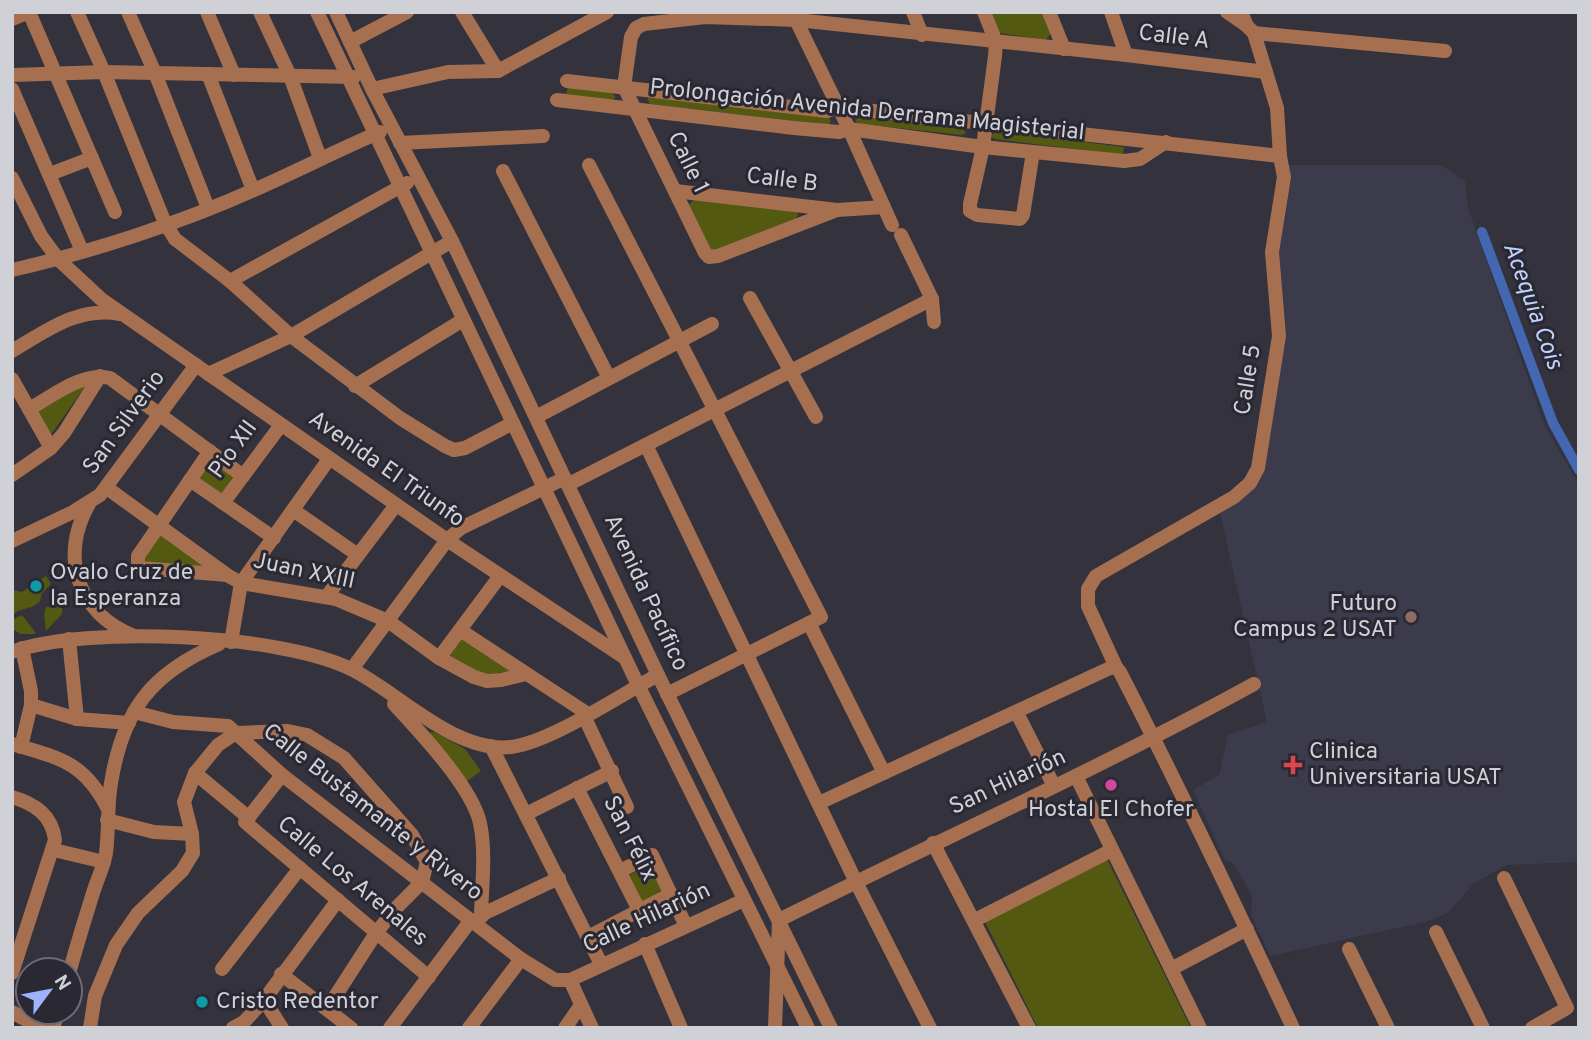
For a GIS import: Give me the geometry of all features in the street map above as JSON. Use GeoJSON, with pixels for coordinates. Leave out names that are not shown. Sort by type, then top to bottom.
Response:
{"type":"FeatureCollection","features":[{"type":"Feature","properties":{"kind":"street"},"geometry":{"type":"LineString","coordinates":[[12,19],[29,12],[115,212]]}},
{"type":"Feature","properties":{"kind":"street"},"geometry":{"type":"LineString","coordinates":[[76,12],[104,72],[165,223],[175,239],[230,281],[291,336],[355,386],[400,418],[454,450],[513,424]]}},
{"type":"Feature","properties":{"kind":"street"},"geometry":{"type":"LineString","coordinates":[[128,12],[208,208]]}},
{"type":"Feature","properties":{"kind":"street"},"geometry":{"type":"LineString","coordinates":[[207,12],[234,75]]}},
{"type":"Feature","properties":{"kind":"street"},"geometry":{"type":"LineString","coordinates":[[260,12],[290,76],[320,159]]}},
{"type":"Feature","properties":{"kind":"street","name":"Avenida Pacífico"},"geometry":{"type":"LineString","coordinates":[[317,12],[638,685],[808,1028]]}},
{"type":"Feature","properties":{"kind":"street","name":"Avenida Pacífico"},"geometry":{"type":"LineString","coordinates":[[336,12],[391,127],[452,241],[667,694],[831,1028]]}},
{"type":"Feature","properties":{"kind":"street"},"geometry":{"type":"LineString","coordinates":[[462,12],[498,71]]}},
{"type":"Feature","properties":{"kind":"street"},"geometry":{"type":"LineString","coordinates":[[912,12],[922,35]]}},
{"type":"Feature","properties":{"kind":"street"},"geometry":{"type":"LineString","coordinates":[[984,12],[996,42],[983,148],[970,211],[977,215],[1020,219],[1023,215],[1033,152]]}},
{"type":"Feature","properties":{"kind":"street"},"geometry":{"type":"LineString","coordinates":[[1049,12],[1064,49]]}},
{"type":"Feature","properties":{"kind":"street"},"geometry":{"type":"LineString","coordinates":[[1111,12],[1126,55]]}},
{"type":"Feature","properties":{"kind":"street"},"geometry":{"type":"LineString","coordinates":[[1227,12],[1247,24],[1445,51]]}},
{"type":"Feature","properties":{"kind":"street"},"geometry":{"type":"LineString","coordinates":[[350,42],[402,13]]}},
{"type":"Feature","properties":{"kind":"street"},"geometry":{"type":"LineString","coordinates":[[12,75],[104,72],[347,77],[369,83],[448,72],[498,71],[603,13]]}},
{"type":"Feature","properties":{"kind":"street"},"geometry":{"type":"LineString","coordinates":[[795,16],[884,207],[932,299],[934,322]]}},
{"type":"Feature","properties":{"kind":"street","name":"Calle A"},"geometry":{"type":"LineString","coordinates":[[624,87],[631,37],[636,28],[644,24],[705,17],[795,16],[922,35],[1265,72]]}},
{"type":"Feature","properties":{"kind":"street","name":"Calle 5"},"geometry":{"type":"LineString","coordinates":[[1247,24],[1277,108],[1284,177],[1272,252],[1279,336],[1258,467],[1250,483],[1234,496],[1096,576],[1088,589],[1088,606],[1293,1028]]}},
{"type":"Feature","properties":{"kind":"street"},"geometry":{"type":"LineString","coordinates":[[208,74],[253,190]]}},
{"type":"Feature","properties":{"kind":"street","name":"Prolongación Avenida Derrama Magisterial"},"geometry":{"type":"LineString","coordinates":[[567,81],[827,111],[838,107],[1280,156]]}},
{"type":"Feature","properties":{"kind":"street","name":"Calle 1"},"geometry":{"type":"LineString","coordinates":[[624,87],[709,257],[718,256],[837,210]]}},
{"type":"Feature","properties":{"kind":"street"},"geometry":{"type":"LineString","coordinates":[[12,89],[82,251]]}},
{"type":"Feature","properties":{"kind":"street","name":"Prolongación Avenida Derrama Magisterial"},"geometry":{"type":"LineString","coordinates":[[558,100],[816,130],[839,132],[849,129],[983,148],[1124,161],[1140,159],[1166,142]]}},
{"type":"Feature","properties":{"kind":"street"},"geometry":{"type":"LineString","coordinates":[[12,270],[58,260],[208,208],[391,127]]}},
{"type":"Feature","properties":{"kind":"street"},"geometry":{"type":"LineString","coordinates":[[400,143],[543,136]]}},
{"type":"Feature","properties":{"kind":"street"},"geometry":{"type":"LineString","coordinates":[[50,174],[92,158]]}},
{"type":"Feature","properties":{"kind":"street"},"geometry":{"type":"LineString","coordinates":[[589,165],[821,617],[667,694]]}},
{"type":"Feature","properties":{"kind":"street"},"geometry":{"type":"LineString","coordinates":[[503,171],[609,378]]}},
{"type":"Feature","properties":{"kind":"street"},"geometry":{"type":"LineString","coordinates":[[230,281],[417,177]]}},
{"type":"Feature","properties":{"kind":"street","name":"Avenida El Triunfo"},"geometry":{"type":"LineString","coordinates":[[12,178],[41,236],[58,260],[101,299],[447,540],[625,658]]}},
{"type":"Feature","properties":{"kind":"street","name":"Calle B"},"geometry":{"type":"LineString","coordinates":[[676,191],[837,210],[884,207]]}},
{"type":"Feature","properties":{"kind":"street"},"geometry":{"type":"LineString","coordinates":[[202,369],[291,336],[452,241]]}},
{"type":"Feature","properties":{"kind":"street"},"geometry":{"type":"LineString","coordinates":[[750,298],[816,418]]}},
{"type":"Feature","properties":{"kind":"street"},"geometry":{"type":"LineString","coordinates":[[352,669],[447,540],[461,528],[544,488],[567,481],[646,445],[932,299]]}},
{"type":"Feature","properties":{"kind":"street"},"geometry":{"type":"LineString","coordinates":[[12,351],[76,315],[93,312],[124,315]]}},
{"type":"Feature","properties":{"kind":"street"},"geometry":{"type":"LineString","coordinates":[[355,386],[463,320]]}},
{"type":"Feature","properties":{"kind":"street"},"geometry":{"type":"LineString","coordinates":[[536,416],[712,324]]}},
{"type":"Feature","properties":{"kind":"street","name":"San Silverio"},"geometry":{"type":"LineString","coordinates":[[12,541],[90,503],[107,488],[161,414],[202,369]]}},
{"type":"Feature","properties":{"kind":"street"},"geometry":{"type":"LineString","coordinates":[[12,475],[51,448],[64,433],[100,376]]}},
{"type":"Feature","properties":{"kind":"street"},"geometry":{"type":"LineString","coordinates":[[29,409],[86,378],[100,376],[120,384],[243,476]]}},
{"type":"Feature","properties":{"kind":"street"},"geometry":{"type":"LineString","coordinates":[[12,379],[51,448]]}},
{"type":"Feature","properties":{"kind":"street","name":"Pio XII"},"geometry":{"type":"LineString","coordinates":[[223,503],[281,425]]}},
{"type":"Feature","properties":{"kind":"street"},"geometry":{"type":"LineString","coordinates":[[646,445],[856,882],[930,1028]]}},
{"type":"Feature","properties":{"kind":"street"},"geometry":{"type":"LineString","coordinates":[[159,526],[210,451]]}},
{"type":"Feature","properties":{"kind":"street"},"geometry":{"type":"LineString","coordinates":[[227,642],[242,583],[329,458]]}},
{"type":"Feature","properties":{"kind":"street"},"geometry":{"type":"LineString","coordinates":[[190,480],[274,538]]}},
{"type":"Feature","properties":{"kind":"street"},"geometry":{"type":"LineString","coordinates":[[107,488],[227,575]]}},
{"type":"Feature","properties":{"kind":"street"},"geometry":{"type":"LineString","coordinates":[[90,503],[81,517],[74,549],[79,582],[86,597],[108,622],[138,637]]}},
{"type":"Feature","properties":{"kind":"street"},"geometry":{"type":"LineString","coordinates":[[327,596],[396,505]]}},
{"type":"Feature","properties":{"kind":"street"},"geometry":{"type":"LineString","coordinates":[[293,510],[358,555]]}},
{"type":"Feature","properties":{"kind":"street","name":"Juan XXIII"},"geometry":{"type":"LineString","coordinates":[[159,526],[138,556],[141,568],[227,575],[242,583],[327,596],[357,606],[388,621],[439,658],[474,677],[486,681],[526,674]]}},
{"type":"Feature","properties":{"kind":"street"},"geometry":{"type":"LineString","coordinates":[[439,658],[500,576]]}},
{"type":"Feature","properties":{"kind":"street"},"geometry":{"type":"LineString","coordinates":[[809,623],[884,773]]}},
{"type":"Feature","properties":{"kind":"street"},"geometry":{"type":"LineString","coordinates":[[460,630],[586,715],[628,807]]}},
{"type":"Feature","properties":{"kind":"street"},"geometry":{"type":"LineString","coordinates":[[192,834],[154,832],[108,814],[88,776],[75,766],[17,745],[31,705],[31,691],[17,650],[69,639],[138,637],[277,648],[314,656],[352,669],[445,729],[491,746],[510,747],[531,741],[586,715],[658,675]]}},
{"type":"Feature","properties":{"kind":"street"},"geometry":{"type":"LineString","coordinates":[[69,639],[77,719]]}},
{"type":"Feature","properties":{"kind":"street"},"geometry":{"type":"LineString","coordinates":[[74,956],[104,863],[111,783],[119,748],[131,717],[146,692],[163,674],[181,662],[227,642]]}},
{"type":"Feature","properties":{"kind":"street"},"geometry":{"type":"LineString","coordinates":[[819,803],[1116,667]]}},
{"type":"Feature","properties":{"kind":"street"},"geometry":{"type":"LineString","coordinates":[[373,682],[432,749],[476,810],[483,857],[476,920]]}},
{"type":"Feature","properties":{"kind":"street","name":"San Hilarión"},"geometry":{"type":"LineString","coordinates":[[779,920],[933,843],[1154,739],[1254,684]]}},
{"type":"Feature","properties":{"kind":"street","name":"Calle Bustamante y Rivero"},"geometry":{"type":"LineString","coordinates":[[31,705],[77,719],[131,717],[228,726],[282,775],[476,920],[521,959],[555,980],[570,980]]}},
{"type":"Feature","properties":{"kind":"street"},"geometry":{"type":"LineString","coordinates":[[1017,713],[1054,786]]}},
{"type":"Feature","properties":{"kind":"street"},"geometry":{"type":"LineString","coordinates":[[90,1028],[95,996],[116,945],[138,913],[188,863],[194,845],[184,802],[195,773],[218,745],[236,733],[288,731],[307,735],[344,758],[422,849],[427,862],[422,882],[376,933],[327,1009]]}},
{"type":"Feature","properties":{"kind":"street"},"geometry":{"type":"LineString","coordinates":[[491,746],[601,964]]}},
{"type":"Feature","properties":{"kind":"street"},"geometry":{"type":"LineString","coordinates":[[526,814],[611,771]]}},
{"type":"Feature","properties":{"kind":"street","name":"Calle Los Arenales"},"geometry":{"type":"LineString","coordinates":[[195,773],[300,868],[429,977]]}},
{"type":"Feature","properties":{"kind":"street"},"geometry":{"type":"LineString","coordinates":[[247,820],[282,775]]}},
{"type":"Feature","properties":{"kind":"street"},"geometry":{"type":"LineString","coordinates":[[1076,776],[1200,1028]]}},
{"type":"Feature","properties":{"kind":"street","name":"San Félix"},"geometry":{"type":"LineString","coordinates":[[578,788],[639,910]]}},
{"type":"Feature","properties":{"kind":"street"},"geometry":{"type":"LineString","coordinates":[[12,797],[37,807],[51,823],[54,831],[54,850],[12,973]]}},
{"type":"Feature","properties":{"kind":"street"},"geometry":{"type":"LineString","coordinates":[[933,843],[1030,1028]]}},
{"type":"Feature","properties":{"kind":"street"},"geometry":{"type":"LineString","coordinates":[[54,850],[104,863]]}},
{"type":"Feature","properties":{"kind":"street"},"geometry":{"type":"LineString","coordinates":[[975,920],[1112,850]]}},
{"type":"Feature","properties":{"kind":"street"},"geometry":{"type":"LineString","coordinates":[[620,871],[652,855],[687,926]]}},
{"type":"Feature","properties":{"kind":"street"},"geometry":{"type":"LineString","coordinates":[[222,969],[300,868]]}},
{"type":"Feature","properties":{"kind":"street"},"geometry":{"type":"LineString","coordinates":[[390,1028],[476,920],[559,878]]}},
{"type":"Feature","properties":{"kind":"street"},"geometry":{"type":"LineString","coordinates":[[1504,878],[1567,1008],[1532,1028]]}},
{"type":"Feature","properties":{"kind":"street"},"geometry":{"type":"LineString","coordinates":[[588,937],[671,894]]}},
{"type":"Feature","properties":{"kind":"street"},"geometry":{"type":"LineString","coordinates":[[233,1028],[244,1022],[264,1000],[338,900]]}},
{"type":"Feature","properties":{"kind":"street","name":"Calle Hilarión"},"geometry":{"type":"LineString","coordinates":[[570,980],[744,900]]}},
{"type":"Feature","properties":{"kind":"street"},"geometry":{"type":"LineString","coordinates":[[775,1028],[779,920]]}},
{"type":"Feature","properties":{"kind":"street"},"geometry":{"type":"LineString","coordinates":[[1171,969],[1247,929]]}},
{"type":"Feature","properties":{"kind":"street"},"geometry":{"type":"LineString","coordinates":[[1436,932],[1483,1028]]}},
{"type":"Feature","properties":{"kind":"street"},"geometry":{"type":"LineString","coordinates":[[645,944],[681,1028]]}},
{"type":"Feature","properties":{"kind":"street"},"geometry":{"type":"LineString","coordinates":[[1349,949],[1388,1028]]}},
{"type":"Feature","properties":{"kind":"street"},"geometry":{"type":"LineString","coordinates":[[471,1027],[521,959]]}},
{"type":"Feature","properties":{"kind":"street"},"geometry":{"type":"LineString","coordinates":[[281,974],[351,1028]]}},
{"type":"Feature","properties":{"kind":"street"},"geometry":{"type":"LineString","coordinates":[[570,980],[592,1028]]}},
{"type":"Feature","properties":{"kind":"street"},"geometry":{"type":"LineString","coordinates":[[264,1000],[282,1028]]}},
{"type":"Feature","properties":{"kind":"street"},"geometry":{"type":"LineString","coordinates":[[565,1028],[582,1005]]}},
{"type":"Feature","properties":{"kind":"shaded area","name":"Futuro Campus 2 USAT"},"geometry":{"type":"Polygon","coordinates":[[[1288,165],[1441,165],[1465,181],[1468,208],[1544,424],[1579,485],[1579,862],[1507,865],[1474,883],[1448,913],[1425,922],[1270,956],[1251,915],[1252,895],[1233,863],[1225,860],[1193,790],[1219,775],[1228,735],[1267,722],[1220,512],[1252,489],[1285,331],[1277,255],[1288,165]]]}},
{"type":"Feature","properties":{"kind":"green space"},"geometry":{"type":"Polygon","coordinates":[[[988,12],[1042,12],[1051,33],[1046,40],[1000,33],[988,12]]]}},
{"type":"Feature","properties":{"kind":"green space"},"geometry":{"type":"Polygon","coordinates":[[[568,87],[612,93],[616,97],[611,101],[566,94],[568,87]]]}},
{"type":"Feature","properties":{"kind":"green space"},"geometry":{"type":"Polygon","coordinates":[[[650,97],[829,117],[831,122],[828,125],[650,104],[647,99],[650,97]]]}},
{"type":"Feature","properties":{"kind":"green space"},"geometry":{"type":"Polygon","coordinates":[[[857,117],[963,128],[966,133],[962,135],[861,124],[856,122],[857,117]]]}},
{"type":"Feature","properties":{"kind":"green space"},"geometry":{"type":"Polygon","coordinates":[[[995,131],[1124,147],[1123,155],[994,139],[991,136],[995,131]]]}},
{"type":"Feature","properties":{"kind":"green space"},"geometry":{"type":"Polygon","coordinates":[[[695,198],[797,212],[798,215],[796,219],[714,251],[710,249],[688,206],[695,198]]]}},
{"type":"Feature","properties":{"kind":"green space"},"geometry":{"type":"Polygon","coordinates":[[[89,381],[50,436],[35,409],[89,381]]]}},
{"type":"Feature","properties":{"kind":"green space"},"geometry":{"type":"Polygon","coordinates":[[[211,457],[237,476],[221,497],[195,479],[211,457]]]}},
{"type":"Feature","properties":{"kind":"green space"},"geometry":{"type":"Polygon","coordinates":[[[159,531],[211,567],[146,563],[143,559],[159,531]]]}},
{"type":"Feature","properties":{"kind":"green space"},"geometry":{"type":"Polygon","coordinates":[[[46,576],[51,584],[42,593],[40,601],[12,616],[12,590],[22,592],[46,576]]]}},
{"type":"Feature","properties":{"kind":"green space"},"geometry":{"type":"Polygon","coordinates":[[[62,603],[62,614],[46,631],[46,607],[62,603]]]}},
{"type":"Feature","properties":{"kind":"green space"},"geometry":{"type":"Polygon","coordinates":[[[22,615],[36,633],[21,634],[12,629],[12,620],[22,615]]]}},
{"type":"Feature","properties":{"kind":"green space"},"geometry":{"type":"Polygon","coordinates":[[[460,634],[515,671],[479,675],[444,656],[460,634]]]}},
{"type":"Feature","properties":{"kind":"green space"},"geometry":{"type":"Polygon","coordinates":[[[434,732],[465,749],[481,771],[463,784],[427,733],[434,732]]]}},
{"type":"Feature","properties":{"kind":"green space"},"geometry":{"type":"Polygon","coordinates":[[[1107,859],[1191,1028],[1038,1028],[985,922],[1107,859]]]}},
{"type":"Feature","properties":{"kind":"green space"},"geometry":{"type":"Polygon","coordinates":[[[648,865],[662,890],[641,902],[628,876],[648,865]]]}},
{"type":"Feature","properties":{"kind":"waterway","name":"Acequia Cois"},"geometry":{"type":"LineString","coordinates":[[1482,232],[1553,423],[1579,470]]}},
{"type":"Feature","properties":{"kind":"place","name":"Ovalo Cruz de la Esperanza"},"geometry":{"type":"Point","coordinates":[36,586]}},
{"type":"Feature","properties":{"kind":"place","name":"Futuro Campus 2 USAT"},"geometry":{"type":"Point","coordinates":[1411,617]}},
{"type":"Feature","properties":{"kind":"place","name":"Clinica Universitaria USAT"},"geometry":{"type":"Point","coordinates":[1293,765]}},
{"type":"Feature","properties":{"kind":"place","name":"Hostal El Chofer"},"geometry":{"type":"Point","coordinates":[1111,785]}},
{"type":"Feature","properties":{"kind":"place","name":"Cristo Redentor"},"geometry":{"type":"Point","coordinates":[202,1002]}}]}
